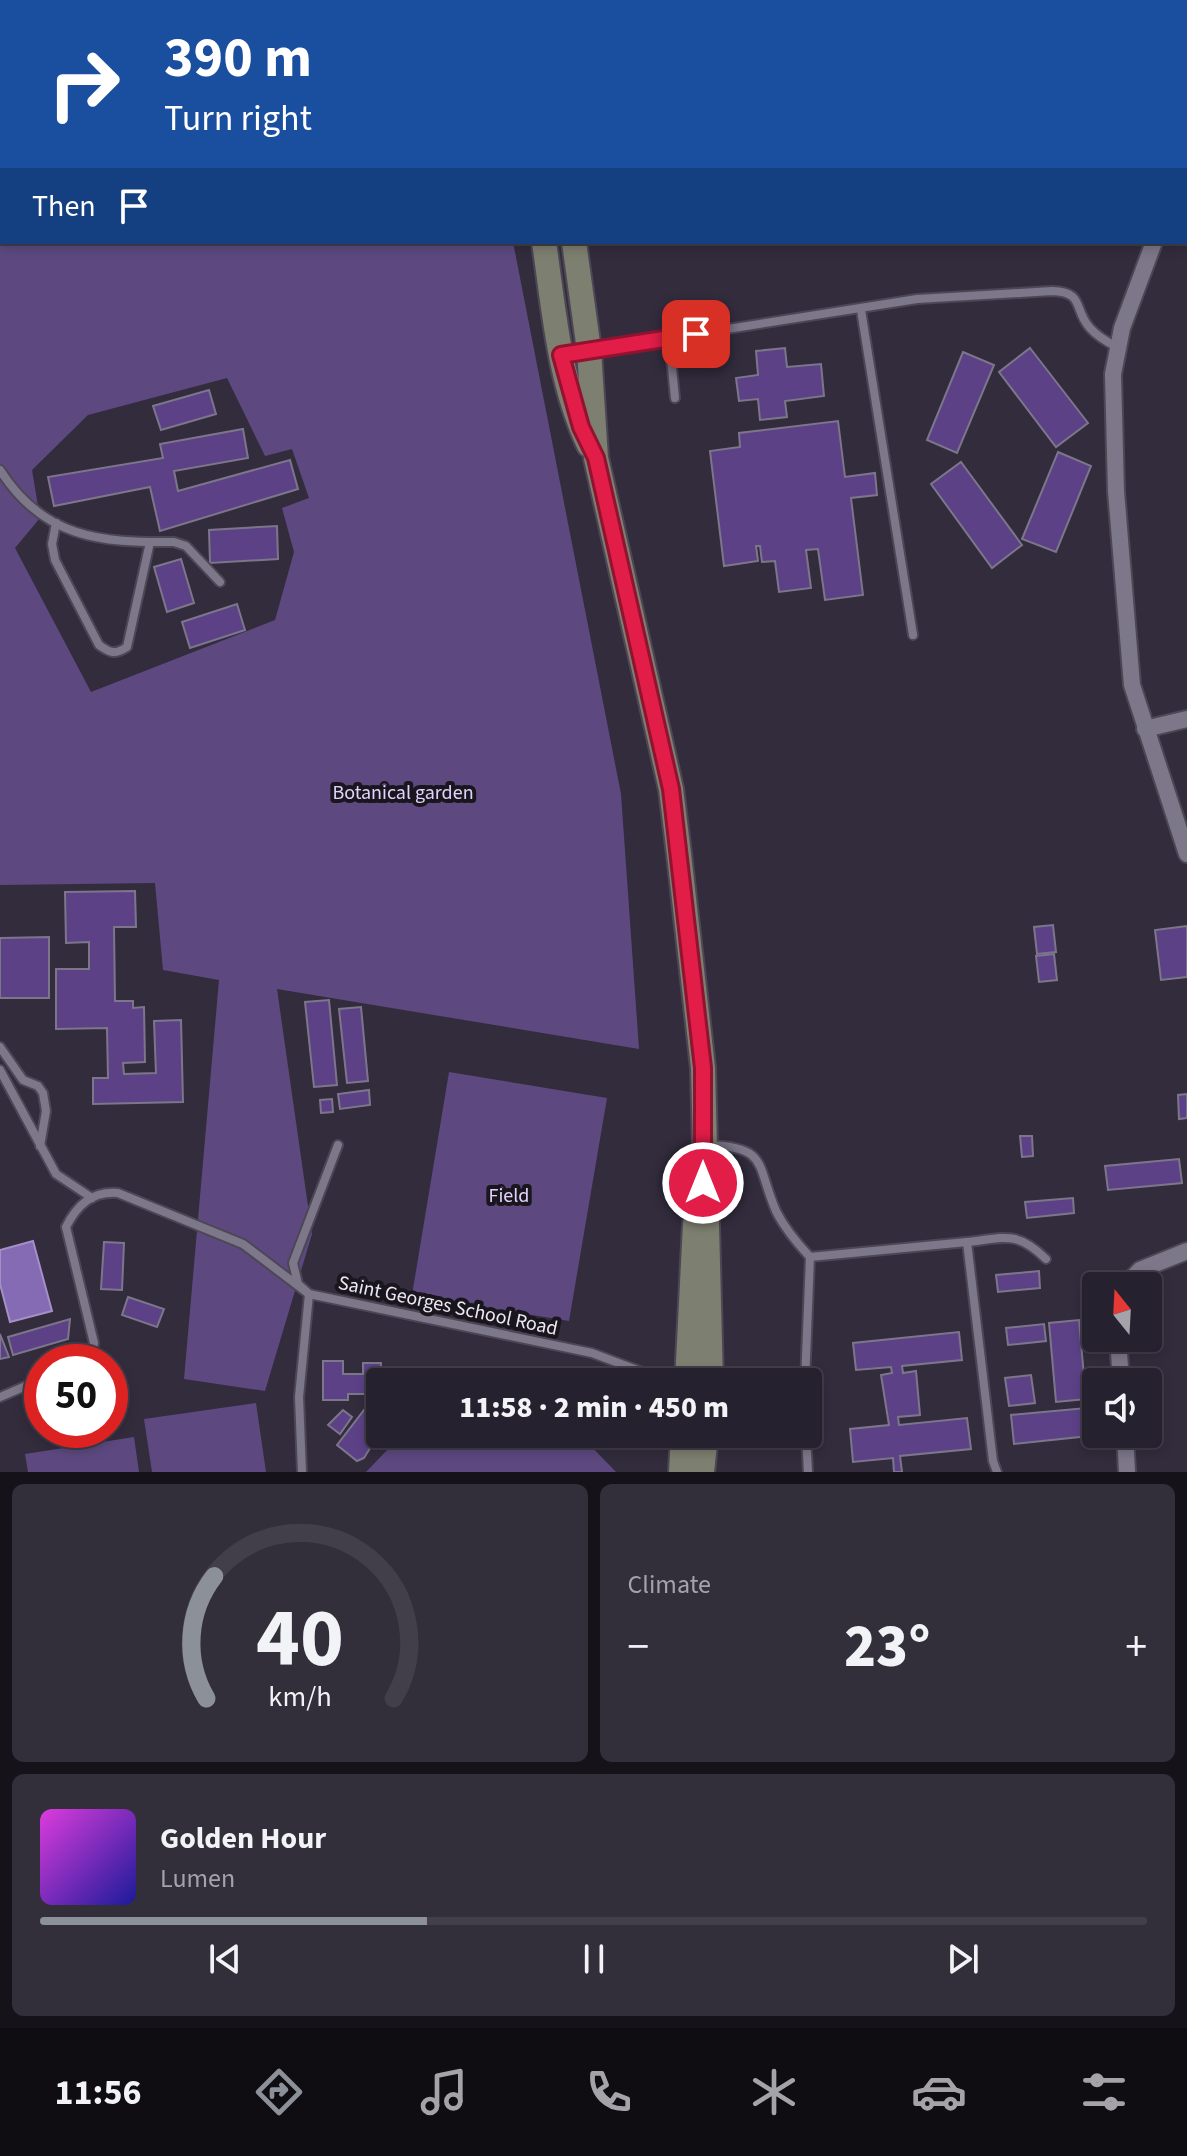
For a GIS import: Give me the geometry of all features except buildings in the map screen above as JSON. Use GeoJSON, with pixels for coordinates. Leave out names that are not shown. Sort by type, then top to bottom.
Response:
{"type":"FeatureCollection","features":[{"type":"Feature","properties":{"kind":"main road"},"geometry":{"type":"LineString","coordinates":[[544,244],[561,355],[581,427],[596,458]]}},
{"type":"Feature","properties":{"kind":"main road"},"geometry":{"type":"LineString","coordinates":[[574,244],[589,350],[596,458],[671,789],[703,1068],[703,1183],[691,1258],[687,1368]]}},
{"type":"Feature","properties":{"kind":"main road"},"geometry":{"type":"LineString","coordinates":[[703,1183],[709,1212],[711,1368]]}},
{"type":"Feature","properties":{"kind":"main road"},"geometry":{"type":"LineString","coordinates":[[681,1472],[682,1448]]}},
{"type":"Feature","properties":{"kind":"main road"},"geometry":{"type":"LineString","coordinates":[[702,1472],[705,1448]]}},
{"type":"Feature","properties":{"kind":"street"},"geometry":{"type":"LineString","coordinates":[[1153,244],[1118,348],[1113,409],[1125,619],[1132,685],[1187,854]]}},
{"type":"Feature","properties":{"kind":"street"},"geometry":{"type":"LineString","coordinates":[[1145,729],[1187,719]]}},
{"type":"Feature","properties":{"kind":"street"},"geometry":{"type":"LineString","coordinates":[[1138,1272],[1187,1251]]}},
{"type":"Feature","properties":{"kind":"street"},"geometry":{"type":"LineString","coordinates":[[1126,1448],[1127,1472]]}},
{"type":"Feature","properties":{"kind":"lane"},"geometry":{"type":"LineString","coordinates":[[561,355],[971,294],[1067,292],[1075,297],[1090,329],[1118,348]]}},
{"type":"Feature","properties":{"kind":"lane"},"geometry":{"type":"LineString","coordinates":[[861,310],[913,635]]}},
{"type":"Feature","properties":{"kind":"lane"},"geometry":{"type":"LineString","coordinates":[[669,338],[675,398]]}},
{"type":"Feature","properties":{"kind":"lane"},"geometry":{"type":"LineString","coordinates":[[0,470],[23,501],[56,523],[98,540],[174,542],[186,546],[220,582]]}},
{"type":"Feature","properties":{"kind":"lane"},"geometry":{"type":"LineString","coordinates":[[56,523],[52,544],[55,560],[99,645],[108,652],[118,653],[127,647],[150,542]]}},
{"type":"Feature","properties":{"kind":"lane"},"geometry":{"type":"LineString","coordinates":[[0,1047],[23,1080],[38,1086],[46,1101],[40,1147]]}},
{"type":"Feature","properties":{"kind":"lane"},"geometry":{"type":"LineString","coordinates":[[0,1070],[56,1174],[92,1198],[75,1209],[66,1227],[94,1344]]}},
{"type":"Feature","properties":{"kind":"lane"},"geometry":{"type":"LineString","coordinates":[[8,1088],[23,1080]]}},
{"type":"Feature","properties":{"kind":"lane"},"geometry":{"type":"LineString","coordinates":[[302,1472],[299,1397],[309,1294],[298,1284],[293,1263],[338,1145]]}},
{"type":"Feature","properties":{"kind":"lane"},"geometry":{"type":"LineString","coordinates":[[704,1145],[738,1146],[756,1159],[787,1232],[810,1257],[806,1368]]}},
{"type":"Feature","properties":{"kind":"lane","name":"Saint Georges School Road"},"geometry":{"type":"LineString","coordinates":[[92,1198],[104,1192],[118,1193],[243,1244],[309,1294],[592,1353],[632,1368]]}},
{"type":"Feature","properties":{"kind":"lane"},"geometry":{"type":"LineString","coordinates":[[810,1257],[1016,1236],[1029,1241],[1046,1259]]}},
{"type":"Feature","properties":{"kind":"lane"},"geometry":{"type":"LineString","coordinates":[[967,1242],[993,1461],[997,1472]]}},
{"type":"Feature","properties":{"kind":"lane"},"geometry":{"type":"LineString","coordinates":[[0,1397],[24,1387]]}},
{"type":"Feature","properties":{"kind":"lane"},"geometry":{"type":"LineString","coordinates":[[807,1448],[808,1472]]}},
{"type":"Feature","properties":{"kind":"green space","name":"Botanical garden"},"geometry":{"type":"Polygon","coordinates":[[[0,244],[513,244],[621,794],[639,1049],[277,989],[312,1234],[265,1391],[184,1379],[219,980],[163,970],[155,883],[0,885],[0,244]],[[227,378],[88,415],[32,470],[40,518],[15,548],[91,692],[275,620],[294,552],[282,508],[309,498],[292,449],[265,456],[227,378]]]}},
{"type":"Feature","properties":{"kind":"green space","name":"Field"},"geometry":{"type":"Polygon","coordinates":[[[449,1072],[607,1098],[569,1321],[412,1295],[449,1072]]]}},
{"type":"Feature","properties":{"kind":"green space"},"geometry":{"type":"Polygon","coordinates":[[[256,1403],[266,1472],[152,1472],[144,1419],[256,1403]]]}},
{"type":"Feature","properties":{"kind":"green space"},"geometry":{"type":"Polygon","coordinates":[[[134,1437],[139,1472],[28,1472],[25,1454],[63,1448],[128,1448],[128,1438],[134,1437]]]}},
{"type":"Feature","properties":{"kind":"green space"},"geometry":{"type":"Polygon","coordinates":[[[389,1448],[593,1448],[616,1472],[366,1472],[389,1448]]]}},
{"type":"Feature","properties":{"kind":"shaded area"},"geometry":{"type":"Polygon","coordinates":[[[33,1241],[52,1311],[10,1322],[0,1284],[0,1250],[33,1241]]]}},
{"type":"Feature","properties":{"kind":"route"},"geometry":{"type":"LineString","coordinates":[[696,334],[561,355],[576,413],[596,458],[671,789],[703,1068],[703,1183]]}}]}
